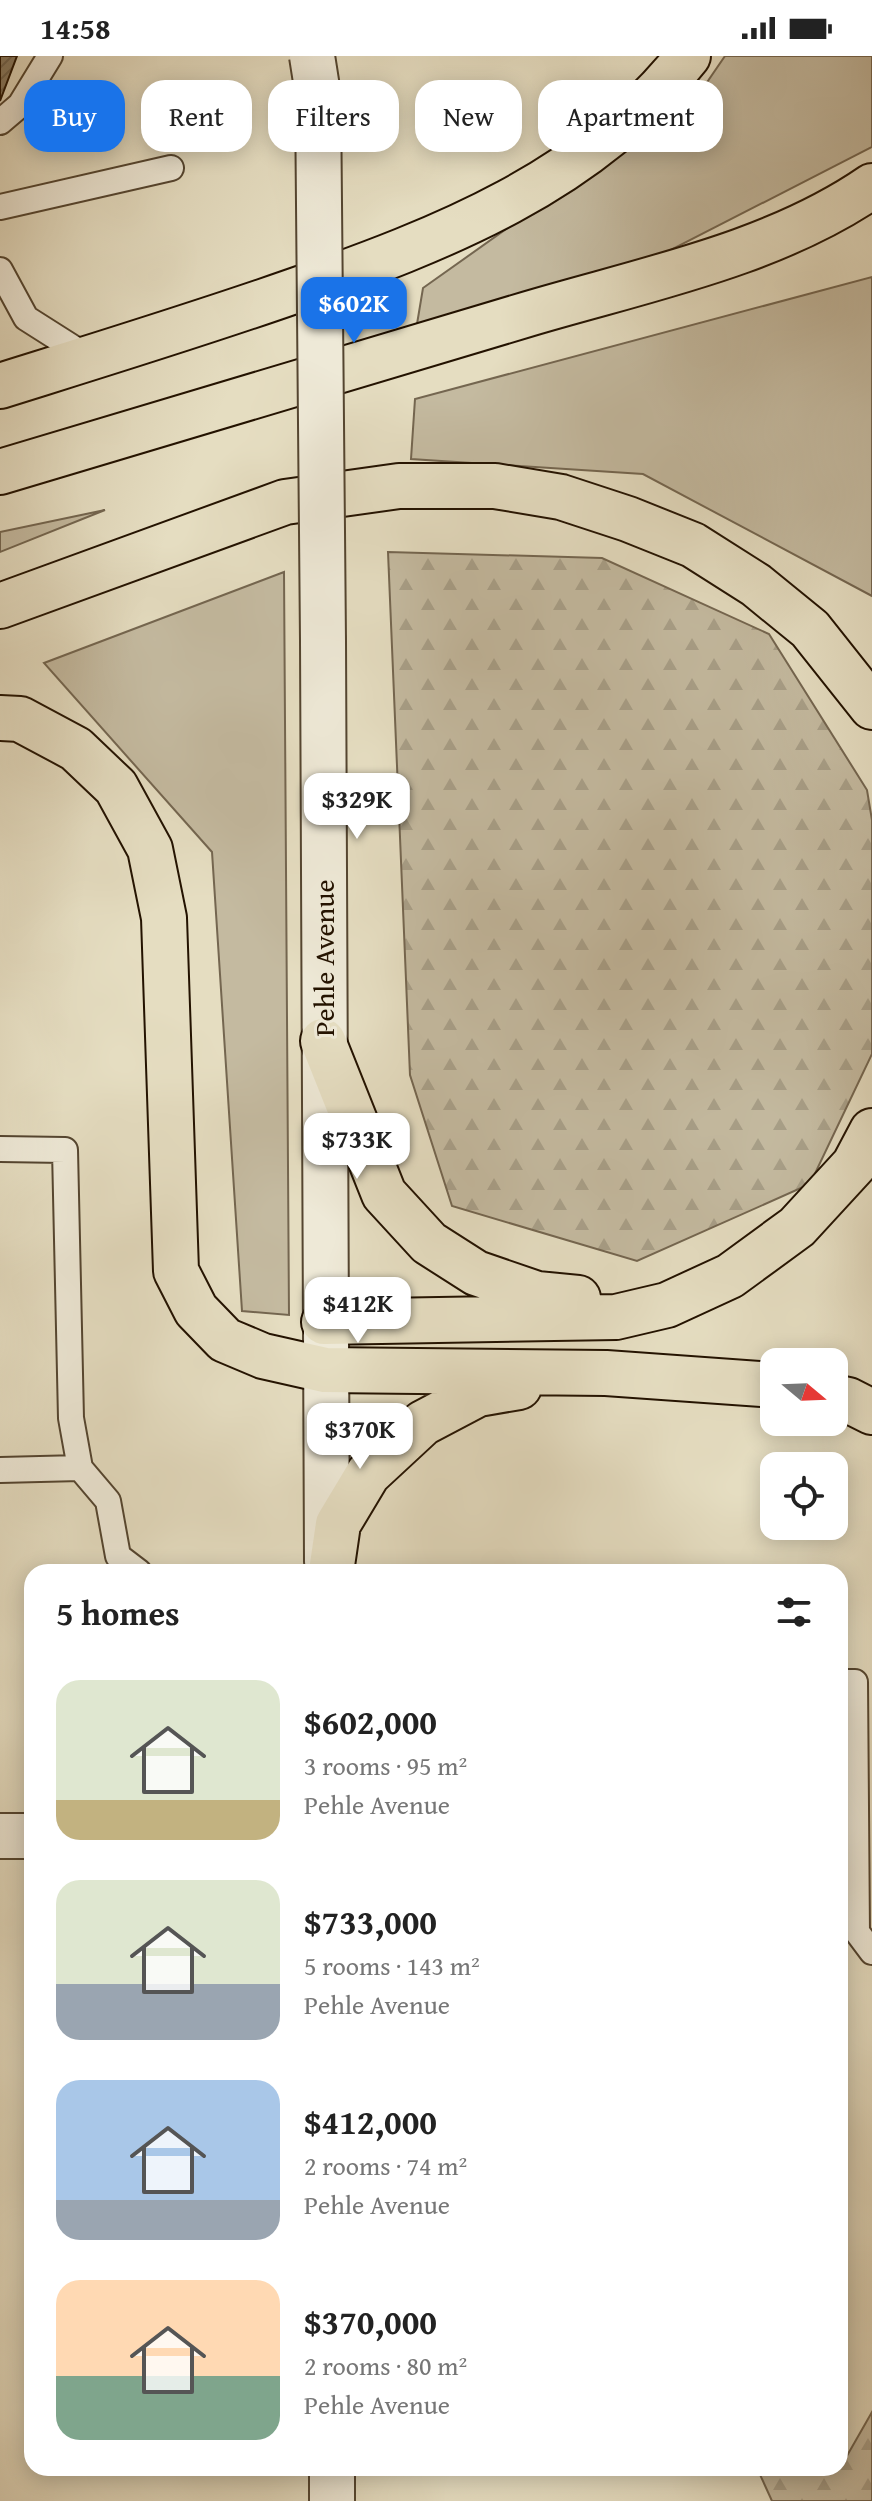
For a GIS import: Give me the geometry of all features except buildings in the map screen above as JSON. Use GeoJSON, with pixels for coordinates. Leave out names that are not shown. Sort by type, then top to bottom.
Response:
{"type":"FeatureCollection","features":[{"type":"Feature","properties":{"kind":"highway"},"geometry":{"type":"LineString","coordinates":[[0,386],[183,330],[385,259],[492,212],[586,155],[660,92],[688,56]]}},
{"type":"Feature","properties":{"kind":"highway"},"geometry":{"type":"LineString","coordinates":[[0,472],[661,277],[777,237],[864,192]]}},
{"type":"Feature","properties":{"kind":"highway"},"geometry":{"type":"LineString","coordinates":[[0,606],[285,502],[399,486],[495,486],[561,497],[693,545],[756,585],[810,629],[872,707]]}},
{"type":"Feature","properties":{"kind":"highway"},"geometry":{"type":"LineString","coordinates":[[810,629],[872,736]]}},
{"type":"Feature","properties":{"kind":"highway"},"geometry":{"type":"LineString","coordinates":[[0,718],[20,719],[76,749],[116,787],[150,849],[164,918],[176,1271],[196,1310],[225,1340],[263,1356],[325,1370],[606,1373],[760,1384]]}},
{"type":"Feature","properties":{"kind":"highway"},"geometry":{"type":"LineString","coordinates":[[323,1041],[384,1194],[429,1243],[476,1273],[537,1294],[600,1299],[657,1292],[730,1276]]}},
{"type":"Feature","properties":{"kind":"highway"},"geometry":{"type":"LineString","coordinates":[[324,1322],[616,1317],[667,1305],[730,1276],[797,1227],[854,1165],[872,1131]]}},
{"type":"Feature","properties":{"kind":"highway"},"geometry":{"type":"LineString","coordinates":[[330,1564],[338,1524],[368,1474],[423,1423],[478,1394],[606,1373]]}},
{"type":"Feature","properties":{"kind":"highway"},"geometry":{"type":"LineString","coordinates":[[848,1400],[872,1412]]}},
{"type":"Feature","properties":{"kind":"street","name":"Pehle Avenue"},"geometry":{"type":"LineString","coordinates":[[312,56],[318,94],[324,1322],[329,1564]]}},
{"type":"Feature","properties":{"kind":"street"},"geometry":{"type":"LineString","coordinates":[[0,1836],[24,1836]]}},
{"type":"Feature","properties":{"kind":"street"},"geometry":{"type":"LineString","coordinates":[[332,2476],[332,2501]]}},
{"type":"Feature","properties":{"kind":"lane"},"geometry":{"type":"LineString","coordinates":[[0,122],[20,105],[50,56]]}},
{"type":"Feature","properties":{"kind":"lane"},"geometry":{"type":"LineString","coordinates":[[0,207],[171,168]]}},
{"type":"Feature","properties":{"kind":"lane"},"geometry":{"type":"LineString","coordinates":[[0,270],[26,318],[89,358]]}},
{"type":"Feature","properties":{"kind":"lane"},"geometry":{"type":"LineString","coordinates":[[0,1149],[65,1150],[71,1418],[80,1468],[108,1501],[118,1556],[128,1564]]}},
{"type":"Feature","properties":{"kind":"lane"},"geometry":{"type":"LineString","coordinates":[[0,1470],[80,1468]]}},
{"type":"Feature","properties":{"kind":"lane"},"geometry":{"type":"LineString","coordinates":[[848,1682],[855,1682],[857,1932],[872,1952]]}},
{"type":"Feature","properties":{"kind":"green space"},"geometry":{"type":"Polygon","coordinates":[[[725,56],[872,56],[872,147],[610,281],[416,330],[423,288],[615,152],[723,152],[723,80],[709,80],[725,56]]]}},
{"type":"Feature","properties":{"kind":"green space"},"geometry":{"type":"Polygon","coordinates":[[[872,277],[872,596],[643,474],[411,459],[415,399],[872,277]]]}},
{"type":"Feature","properties":{"kind":"green space"},"geometry":{"type":"Polygon","coordinates":[[[105,510],[0,552],[0,532],[105,510]]]}},
{"type":"Feature","properties":{"kind":"green space"},"geometry":{"type":"Polygon","coordinates":[[[388,552],[602,558],[769,634],[867,790],[872,820],[872,1054],[810,1184],[637,1261],[452,1206],[410,1075],[388,552]]]}},
{"type":"Feature","properties":{"kind":"green space"},"geometry":{"type":"Polygon","coordinates":[[[284,572],[289,1315],[242,1311],[212,852],[44,663],[284,572]]]}},
{"type":"Feature","properties":{"kind":"green space"},"geometry":{"type":"Polygon","coordinates":[[[872,2412],[872,2501],[772,2501],[761,2476],[848,2476],[848,2454],[872,2412]]]}}]}
